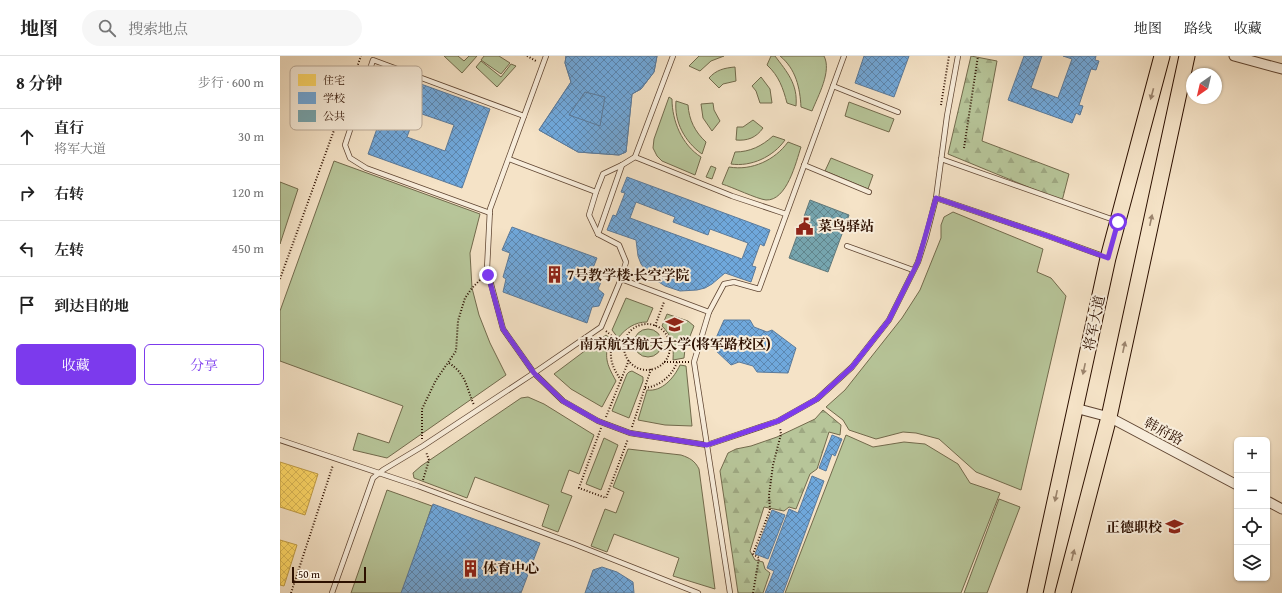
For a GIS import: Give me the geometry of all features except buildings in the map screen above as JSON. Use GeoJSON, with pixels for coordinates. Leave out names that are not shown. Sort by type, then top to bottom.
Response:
{"type":"FeatureCollection","features":[{"type":"Feature","properties":{"kind":"main road","name":"将军大道"},"geometry":{"type":"LineString","coordinates":[[1035,593],[1108,258],[1162,56]]}},
{"type":"Feature","properties":{"kind":"main road"},"geometry":{"type":"LineString","coordinates":[[1063,593],[1109,417],[1187,56]]}},
{"type":"Feature","properties":{"kind":"street"},"geometry":{"type":"LineString","coordinates":[[1234,56],[1282,68]]}},
{"type":"Feature","properties":{"kind":"street","name":"韩府路"},"geometry":{"type":"LineString","coordinates":[[1075,408],[1109,417],[1234,483]]}},
{"type":"Feature","properties":{"kind":"street"},"geometry":{"type":"LineString","coordinates":[[1270,503],[1282,509]]}},
{"type":"Feature","properties":{"kind":"lane"},"geometry":{"type":"LineString","coordinates":[[546,56],[490,209],[487,269],[503,329],[534,373],[563,401],[598,421],[630,433],[707,445],[778,421],[817,399],[852,367],[889,320],[918,262],[926,237],[936,198],[958,56]]}},
{"type":"Feature","properties":{"kind":"lane"},"geometry":{"type":"LineString","coordinates":[[332,593],[373,478],[380,472],[423,446],[534,373],[601,327],[626,262],[619,245],[598,234],[589,215],[603,174],[635,157],[673,56]]}},
{"type":"Feature","properties":{"kind":"lane"},"geometry":{"type":"LineString","coordinates":[[730,593],[694,362],[709,312],[724,284],[734,282],[759,289],[844,56]]}},
{"type":"Feature","properties":{"kind":"lane"},"geometry":{"type":"LineString","coordinates":[[371,66],[373,60],[389,66]]}},
{"type":"Feature","properties":{"kind":"lane"},"geometry":{"type":"LineString","coordinates":[[422,78],[524,116]]}},
{"type":"Feature","properties":{"kind":"lane"},"geometry":{"type":"LineString","coordinates":[[833,86],[898,112]]}},
{"type":"Feature","properties":{"kind":"lane"},"geometry":{"type":"LineString","coordinates":[[350,130],[345,145],[350,158],[366,168],[490,213]]}},
{"type":"Feature","properties":{"kind":"lane"},"geometry":{"type":"LineString","coordinates":[[635,157],[732,196],[786,214]]}},
{"type":"Feature","properties":{"kind":"lane"},"geometry":{"type":"LineString","coordinates":[[508,159],[596,192]]}},
{"type":"Feature","properties":{"kind":"lane"},"geometry":{"type":"LineString","coordinates":[[941,159],[1118,222]]}},
{"type":"Feature","properties":{"kind":"lane"},"geometry":{"type":"LineString","coordinates":[[598,234],[622,165]]}},
{"type":"Feature","properties":{"kind":"lane"},"geometry":{"type":"LineString","coordinates":[[804,165],[869,192]]}},
{"type":"Feature","properties":{"kind":"lane"},"geometry":{"type":"LineString","coordinates":[[936,198],[1108,258]]}},
{"type":"Feature","properties":{"kind":"lane"},"geometry":{"type":"LineString","coordinates":[[847,246],[914,270]]}},
{"type":"Feature","properties":{"kind":"lane"},"geometry":{"type":"LineString","coordinates":[[620,279],[709,312]]}},
{"type":"Feature","properties":{"kind":"lane"},"geometry":{"type":"LineString","coordinates":[[280,440],[380,472],[574,544],[698,593]]}},
{"type":"Feature","properties":{"kind":"path"},"geometry":{"type":"LineString","coordinates":[[357,66],[361,56]]}},
{"type":"Feature","properties":{"kind":"path"},"geometry":{"type":"LineString","coordinates":[[527,56],[543,65]]}},
{"type":"Feature","properties":{"kind":"path"},"geometry":{"type":"LineString","coordinates":[[941,105],[949,56]]}},
{"type":"Feature","properties":{"kind":"path"},"geometry":{"type":"LineString","coordinates":[[964,148],[978,56]]}},
{"type":"Feature","properties":{"kind":"path"},"geometry":{"type":"LineString","coordinates":[[280,279],[334,130]]}},
{"type":"Feature","properties":{"kind":"path"},"geometry":{"type":"LineString","coordinates":[[418,486],[422,481],[429,460],[423,446],[422,409],[436,380],[456,352],[458,321],[464,298],[483,277],[488,275]]}},
{"type":"Feature","properties":{"kind":"path"},"geometry":{"type":"LineString","coordinates":[[655,326],[666,296]]}},
{"type":"Feature","properties":{"kind":"path"},"geometry":{"type":"LineString","coordinates":[[647,324],[655,326],[661,329],[669,341],[670,349],[668,356],[664,362],[651,369],[636,367],[626,356],[624,344],[628,334],[640,325],[647,324]]}},
{"type":"Feature","properties":{"kind":"path"},"geometry":{"type":"LineString","coordinates":[[601,327],[624,344]]}},
{"type":"Feature","properties":{"kind":"path"},"geometry":{"type":"LineString","coordinates":[[613,337],[610,351],[611,361],[621,380]]}},
{"type":"Feature","properties":{"kind":"path"},"geometry":{"type":"LineString","coordinates":[[664,362],[694,362]]}},
{"type":"Feature","properties":{"kind":"path"},"geometry":{"type":"LineString","coordinates":[[645,388],[658,384],[664,380],[670,375],[677,362]]}},
{"type":"Feature","properties":{"kind":"path"},"geometry":{"type":"LineString","coordinates":[[449,363],[458,369],[462,375],[477,410]]}},
{"type":"Feature","properties":{"kind":"path"},"geometry":{"type":"LineString","coordinates":[[753,593],[759,558],[753,554],[770,510],[769,495],[773,464],[781,434],[778,421]]}},
{"type":"Feature","properties":{"kind":"path"},"geometry":{"type":"LineString","coordinates":[[291,593],[335,458]]}},
{"type":"Feature","properties":{"kind":"green space"},"geometry":{"type":"Polygon","coordinates":[[[444,56],[458,56],[464,61],[469,56],[477,56],[462,73],[444,56]]]}},
{"type":"Feature","properties":{"kind":"green space"},"geometry":{"type":"Polygon","coordinates":[[[484,56],[499,56],[510,63],[501,74],[481,60],[484,56]]]}},
{"type":"Feature","properties":{"kind":"green space"},"geometry":{"type":"Polygon","coordinates":[[[699,56],[724,56],[711,61],[700,71],[689,66],[699,56]]]}},
{"type":"Feature","properties":{"kind":"green space"},"geometry":{"type":"Polygon","coordinates":[[[771,56],[775,56],[791,79],[795,91],[796,106],[787,103],[780,82],[775,73],[767,65],[771,56]]]}},
{"type":"Feature","properties":{"kind":"green space"},"geometry":{"type":"Polygon","coordinates":[[[780,56],[824,56],[826,62],[825,76],[821,91],[812,111],[801,107],[800,93],[796,79],[790,67],[780,56]]]}},
{"type":"Feature","properties":{"kind":"green space"},"geometry":{"type":"Polygon","coordinates":[[[971,56],[997,61],[982,141],[1069,174],[1062,201],[948,154],[971,56]]]}},
{"type":"Feature","properties":{"kind":"green space"},"geometry":{"type":"Polygon","coordinates":[[[481,61],[501,77],[511,64],[516,66],[497,87],[476,67],[481,61]]]}},
{"type":"Feature","properties":{"kind":"green space"},"geometry":{"type":"Polygon","coordinates":[[[735,67],[736,81],[723,84],[719,88],[709,78],[720,70],[735,67]]]}},
{"type":"Feature","properties":{"kind":"green space"},"geometry":{"type":"Polygon","coordinates":[[[761,77],[770,89],[772,103],[760,103],[756,91],[752,86],[761,77]]]}},
{"type":"Feature","properties":{"kind":"green space"},"geometry":{"type":"Polygon","coordinates":[[[669,97],[672,99],[672,107],[679,132],[688,146],[701,157],[695,175],[662,161],[657,156],[653,148],[654,139],[669,97]]]}},
{"type":"Feature","properties":{"kind":"green space"},"geometry":{"type":"Polygon","coordinates":[[[676,101],[688,105],[693,125],[706,142],[702,154],[690,144],[682,131],[677,116],[676,101]]]}},
{"type":"Feature","properties":{"kind":"green space"},"geometry":{"type":"Polygon","coordinates":[[[849,102],[894,119],[889,132],[845,116],[849,102]]]}},
{"type":"Feature","properties":{"kind":"green space"},"geometry":{"type":"Polygon","coordinates":[[[713,103],[714,110],[720,121],[712,131],[703,118],[701,104],[713,103]]]}},
{"type":"Feature","properties":{"kind":"green space"},"geometry":{"type":"Polygon","coordinates":[[[753,120],[763,128],[751,138],[736,140],[737,127],[743,127],[753,120]]]}},
{"type":"Feature","properties":{"kind":"green space"},"geometry":{"type":"Polygon","coordinates":[[[773,136],[785,140],[768,156],[761,160],[746,164],[731,164],[735,152],[756,148],[773,136]]]}},
{"type":"Feature","properties":{"kind":"green space"},"geometry":{"type":"Polygon","coordinates":[[[788,142],[801,147],[790,180],[780,194],[773,199],[762,199],[722,184],[729,167],[738,168],[754,166],[762,163],[777,154],[788,142]]]}},
{"type":"Feature","properties":{"kind":"green space"},"geometry":{"type":"Polygon","coordinates":[[[831,158],[873,175],[868,189],[825,171],[831,158]]]}},
{"type":"Feature","properties":{"kind":"green space"},"geometry":{"type":"Polygon","coordinates":[[[334,161],[480,214],[470,253],[472,288],[479,315],[490,343],[506,375],[387,458],[353,450],[358,433],[389,443],[403,406],[280,361],[280,311],[334,161]]]}},
{"type":"Feature","properties":{"kind":"green space"},"geometry":{"type":"Polygon","coordinates":[[[711,166],[716,168],[712,179],[706,177],[711,166]]]}},
{"type":"Feature","properties":{"kind":"green space"},"geometry":{"type":"Polygon","coordinates":[[[280,182],[298,189],[280,244],[280,182]]]}},
{"type":"Feature","properties":{"kind":"green space"},"geometry":{"type":"Polygon","coordinates":[[[953,212],[1043,249],[1037,272],[1051,278],[1066,296],[1021,490],[976,472],[939,439],[916,433],[903,432],[876,439],[849,430],[843,420],[826,407],[845,390],[902,318],[920,290],[941,238],[941,225],[944,217],[953,212]]]}},
{"type":"Feature","properties":{"kind":"green space"},"geometry":{"type":"Polygon","coordinates":[[[626,298],[653,308],[647,322],[631,326],[618,338],[612,330],[626,298]]]}},
{"type":"Feature","properties":{"kind":"green space"},"geometry":{"type":"Polygon","coordinates":[[[667,314],[688,321],[694,326],[685,349],[684,358],[673,360],[672,341],[662,326],[667,314]]]}},
{"type":"Feature","properties":{"kind":"green space"},"geometry":{"type":"Polygon","coordinates":[[[648,329],[658,333],[662,343],[658,353],[648,357],[638,353],[634,343],[638,333],[648,329]]]}},
{"type":"Feature","properties":{"kind":"green space"},"geometry":{"type":"Polygon","coordinates":[[[606,335],[610,338],[607,350],[607,360],[616,381],[602,407],[571,389],[554,374],[606,335]]]}},
{"type":"Feature","properties":{"kind":"green space"},"geometry":{"type":"Polygon","coordinates":[[[680,365],[686,366],[692,426],[665,425],[638,420],[647,390],[658,389],[667,383],[680,365]]]}},
{"type":"Feature","properties":{"kind":"green space"},"geometry":{"type":"Polygon","coordinates":[[[632,371],[643,377],[643,381],[629,418],[612,411],[627,374],[632,371]]]}},
{"type":"Feature","properties":{"kind":"green space"},"geometry":{"type":"Polygon","coordinates":[[[528,397],[544,404],[594,435],[579,474],[569,470],[561,492],[572,496],[558,532],[542,526],[549,505],[475,477],[467,498],[414,478],[413,473],[421,466],[521,398],[528,397]]]}},
{"type":"Feature","properties":{"kind":"green space"},"geometry":{"type":"Polygon","coordinates":[[[823,410],[841,425],[840,435],[829,432],[817,469],[810,474],[796,509],[789,507],[784,511],[764,507],[750,551],[755,560],[763,562],[765,569],[770,573],[763,593],[738,593],[720,471],[728,453],[736,449],[751,446],[777,437],[815,419],[823,410]]]}},
{"type":"Feature","properties":{"kind":"green space"},"geometry":{"type":"Polygon","coordinates":[[[846,435],[873,447],[904,442],[925,444],[958,464],[970,483],[1000,493],[961,593],[785,593],[846,435]]]}},
{"type":"Feature","properties":{"kind":"green space"},"geometry":{"type":"Polygon","coordinates":[[[604,438],[618,445],[601,490],[586,484],[604,438]]]}},
{"type":"Feature","properties":{"kind":"green space"},"geometry":{"type":"Polygon","coordinates":[[[628,449],[681,455],[692,460],[696,464],[699,469],[715,589],[673,576],[679,558],[614,534],[607,552],[591,546],[605,509],[616,513],[624,492],[613,487],[628,449]]]}},
{"type":"Feature","properties":{"kind":"green space"},"geometry":{"type":"Polygon","coordinates":[[[387,490],[432,506],[402,593],[351,593],[387,490]]]}},
{"type":"Feature","properties":{"kind":"green space"},"geometry":{"type":"Polygon","coordinates":[[[999,499],[1020,507],[987,593],[964,593],[999,499]]]}},
{"type":"Feature","properties":{"kind":"place","name":"菜鸟驿站"},"geometry":{"type":"Point","coordinates":[805,226]}},
{"type":"Feature","properties":{"kind":"place","name":"7号教学楼·长空学院"},"geometry":{"type":"Point","coordinates":[554,275]}},
{"type":"Feature","properties":{"kind":"place","name":"南京航空航天大学(将军路校区)"},"geometry":{"type":"Point","coordinates":[675,324]}},
{"type":"Feature","properties":{"kind":"place","name":"正德职校"},"geometry":{"type":"Point","coordinates":[1175,527]}},
{"type":"Feature","properties":{"kind":"place","name":"体育中心"},"geometry":{"type":"Point","coordinates":[470,568]}},
{"type":"Feature","properties":{"kind":"route"},"geometry":{"type":"LineString","coordinates":[[488,275],[503,329],[534,373],[563,401],[598,421],[630,433],[707,445],[778,421],[817,399],[852,367],[889,320],[918,262],[936,198],[1108,258],[1118,222]]}}]}
